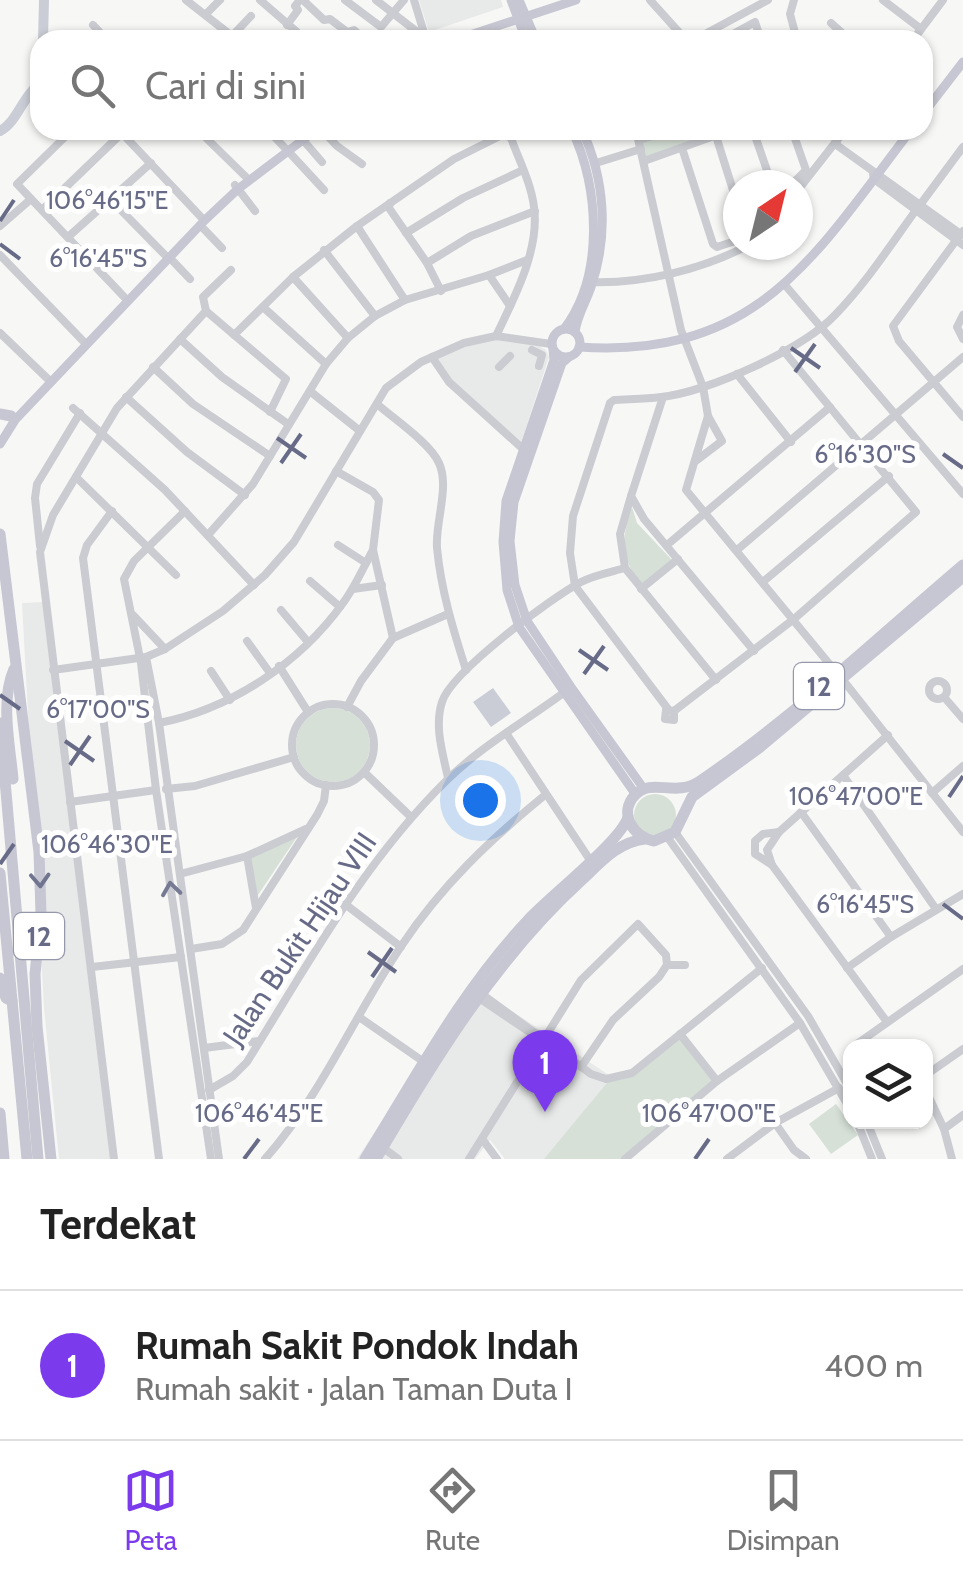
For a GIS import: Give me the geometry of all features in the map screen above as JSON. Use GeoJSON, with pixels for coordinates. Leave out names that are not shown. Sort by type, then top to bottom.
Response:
{"type":"FeatureCollection","features":[{"type":"Feature","properties":{"kind":"highway","name":"12"},"geometry":{"type":"LineString","coordinates":[[0,534],[39,852],[41,914],[36,1010],[51,1159]]}},
{"type":"Feature","properties":{"kind":"highway","name":"12"},"geometry":{"type":"LineString","coordinates":[[671,835],[692,797],[759,748],[963,565]]}},
{"type":"Feature","properties":{"kind":"highway","name":"12"},"geometry":{"type":"LineString","coordinates":[[636,787],[680,790],[702,780],[963,577]]}},
{"type":"Feature","properties":{"kind":"highway"},"geometry":{"type":"LineString","coordinates":[[16,665],[10,682],[8,723],[24,902],[19,926]]}},
{"type":"Feature","properties":{"kind":"highway"},"geometry":{"type":"LineString","coordinates":[[0,723],[38,1159]]}},
{"type":"Feature","properties":{"kind":"highway"},"geometry":{"type":"LineString","coordinates":[[378,1150],[424,1062],[474,992],[537,910],[619,835],[636,787]]}},
{"type":"Feature","properties":{"kind":"highway"},"geometry":{"type":"LineString","coordinates":[[667,790],[678,800],[682,815]]}},
{"type":"Feature","properties":{"kind":"highway"},"geometry":{"type":"LineString","coordinates":[[628,817],[634,831],[645,839]]}},
{"type":"Feature","properties":{"kind":"highway"},"geometry":{"type":"LineString","coordinates":[[364,1159],[378,1150],[474,992],[518,944],[622,844],[671,835]]}},
{"type":"Feature","properties":{"kind":"highway"},"geometry":{"type":"LineString","coordinates":[[0,874],[27,1159]]}},
{"type":"Feature","properties":{"kind":"highway"},"geometry":{"type":"LineString","coordinates":[[0,978],[6,998],[12,1001]]}},
{"type":"Feature","properties":{"kind":"highway"},"geometry":{"type":"LineString","coordinates":[[0,1114],[4,1159]]}},
{"type":"Feature","properties":{"kind":"main road"},"geometry":{"type":"LineString","coordinates":[[515,0],[524,30]]}},
{"type":"Feature","properties":{"kind":"main road"},"geometry":{"type":"LineString","coordinates":[[508,30],[576,0]]}},
{"type":"Feature","properties":{"kind":"main road"},"geometry":{"type":"LineString","coordinates":[[492,30],[586,0]]}},
{"type":"Feature","properties":{"kind":"main road"},"geometry":{"type":"LineString","coordinates":[[522,22],[528,30]]}},
{"type":"Feature","properties":{"kind":"main road"},"geometry":{"type":"LineString","coordinates":[[933,101],[963,62]]}},
{"type":"Feature","properties":{"kind":"main road"},"geometry":{"type":"LineString","coordinates":[[0,444],[4,433],[37,393],[167,256],[237,187],[301,140]]}},
{"type":"Feature","properties":{"kind":"main road"},"geometry":{"type":"LineString","coordinates":[[286,150],[302,140]]}},
{"type":"Feature","properties":{"kind":"main road"},"geometry":{"type":"LineString","coordinates":[[576,140],[594,204],[588,282],[564,329],[553,336],[554,360],[503,521],[507,590],[562,694],[636,787]]}},
{"type":"Feature","properties":{"kind":"main road"},"geometry":{"type":"LineString","coordinates":[[579,346],[575,332],[603,199],[596,163],[586,140]]}},
{"type":"Feature","properties":{"kind":"main road"},"geometry":{"type":"LineString","coordinates":[[636,787],[523,624],[515,585],[510,522],[514,502],[562,363],[579,346],[634,347],[684,338],[740,315],[786,284],[813,258],[903,140]]}},
{"type":"Feature","properties":{"kind":"main road"},"geometry":{"type":"LineString","coordinates":[[564,329],[575,332]]}},
{"type":"Feature","properties":{"kind":"main road"},"geometry":{"type":"LineString","coordinates":[[552,347],[560,356],[569,357]]}},
{"type":"Feature","properties":{"kind":"main road"},"geometry":{"type":"LineString","coordinates":[[0,427],[5,415],[37,393]]}},
{"type":"Feature","properties":{"kind":"street"},"geometry":{"type":"LineString","coordinates":[[186,0],[225,30]]}},
{"type":"Feature","properties":{"kind":"street"},"geometry":{"type":"LineString","coordinates":[[206,14],[220,0]]}},
{"type":"Feature","properties":{"kind":"street"},"geometry":{"type":"LineString","coordinates":[[260,0],[293,30]]}},
{"type":"Feature","properties":{"kind":"street"},"geometry":{"type":"LineString","coordinates":[[346,0],[382,27],[404,0]]}},
{"type":"Feature","properties":{"kind":"street"},"geometry":{"type":"LineString","coordinates":[[376,0],[414,30]]}},
{"type":"Feature","properties":{"kind":"street"},"geometry":{"type":"LineString","coordinates":[[414,0],[423,30]]}},
{"type":"Feature","properties":{"kind":"street"},"geometry":{"type":"LineString","coordinates":[[650,0],[677,30]]}},
{"type":"Feature","properties":{"kind":"street"},"geometry":{"type":"LineString","coordinates":[[712,30],[768,0]]}},
{"type":"Feature","properties":{"kind":"street"},"geometry":{"type":"LineString","coordinates":[[794,0],[790,14],[794,30]]}},
{"type":"Feature","properties":{"kind":"street"},"geometry":{"type":"LineString","coordinates":[[883,0],[921,29],[943,0]]}},
{"type":"Feature","properties":{"kind":"street"},"geometry":{"type":"LineString","coordinates":[[287,25],[298,10],[296,2]]}},
{"type":"Feature","properties":{"kind":"street"},"geometry":{"type":"LineString","coordinates":[[296,2],[344,30]]}},
{"type":"Feature","properties":{"kind":"street"},"geometry":{"type":"LineString","coordinates":[[241,30],[251,16]]}},
{"type":"Feature","properties":{"kind":"street"},"geometry":{"type":"LineString","coordinates":[[831,23],[837,30]]}},
{"type":"Feature","properties":{"kind":"street"},"geometry":{"type":"LineString","coordinates":[[93,25],[98,30]]}},
{"type":"Feature","properties":{"kind":"street"},"geometry":{"type":"LineString","coordinates":[[62,140],[17,184],[126,299]]}},
{"type":"Feature","properties":{"kind":"street"},"geometry":{"type":"LineString","coordinates":[[42,210],[112,140]]}},
{"type":"Feature","properties":{"kind":"street"},"geometry":{"type":"LineString","coordinates":[[130,140],[222,248]]}},
{"type":"Feature","properties":{"kind":"street"},"geometry":{"type":"LineString","coordinates":[[208,140],[248,179]]}},
{"type":"Feature","properties":{"kind":"street"},"geometry":{"type":"LineString","coordinates":[[277,140],[324,190]]}},
{"type":"Feature","properties":{"kind":"street"},"geometry":{"type":"LineString","coordinates":[[302,140],[322,162]]}},
{"type":"Feature","properties":{"kind":"street"},"geometry":{"type":"LineString","coordinates":[[329,140],[362,164]]}},
{"type":"Feature","properties":{"kind":"street"},"geometry":{"type":"LineString","coordinates":[[234,335],[324,250],[454,159],[492,140]]}},
{"type":"Feature","properties":{"kind":"street"},"geometry":{"type":"LineString","coordinates":[[496,336],[527,260],[535,211],[511,140]]}},
{"type":"Feature","properties":{"kind":"street"},"geometry":{"type":"LineString","coordinates":[[639,140],[684,338],[703,387],[708,416],[722,442],[696,460]]}},
{"type":"Feature","properties":{"kind":"street"},"geometry":{"type":"LineString","coordinates":[[596,163],[651,140]]}},
{"type":"Feature","properties":{"kind":"street"},"geometry":{"type":"LineString","coordinates":[[644,161],[705,140]]}},
{"type":"Feature","properties":{"kind":"street"},"geometry":{"type":"LineString","coordinates":[[717,140],[727,170]]}},
{"type":"Feature","properties":{"kind":"street"},"geometry":{"type":"LineString","coordinates":[[756,140],[767,170]]}},
{"type":"Feature","properties":{"kind":"street"},"geometry":{"type":"LineString","coordinates":[[796,140],[806,170]]}},
{"type":"Feature","properties":{"kind":"street"},"geometry":{"type":"LineString","coordinates":[[813,171],[836,142],[961,237],[895,322],[893,331],[963,417]]}},
{"type":"Feature","properties":{"kind":"street"},"geometry":{"type":"LineString","coordinates":[[682,148],[713,244],[723,244]]}},
{"type":"Feature","properties":{"kind":"street"},"geometry":{"type":"LineString","coordinates":[[784,350],[916,510],[794,618],[671,710],[575,586],[570,553],[573,516],[610,404],[614,400],[662,398],[703,387],[738,374],[822,326],[861,286],[963,148]]}},
{"type":"Feature","properties":{"kind":"street"},"geometry":{"type":"LineString","coordinates":[[68,238],[152,163]]}},
{"type":"Feature","properties":{"kind":"street"},"geometry":{"type":"LineString","coordinates":[[406,232],[462,198],[523,170]]}},
{"type":"Feature","properties":{"kind":"street"},"geometry":{"type":"LineString","coordinates":[[237,187],[255,210]]}},
{"type":"Feature","properties":{"kind":"street"},"geometry":{"type":"LineString","coordinates":[[0,226],[31,199]]}},
{"type":"Feature","properties":{"kind":"street"},"geometry":{"type":"LineString","coordinates":[[110,199],[190,280]]}},
{"type":"Feature","properties":{"kind":"street"},"geometry":{"type":"LineString","coordinates":[[390,203],[441,290]]}},
{"type":"Feature","properties":{"kind":"street"},"geometry":{"type":"LineString","coordinates":[[427,262],[486,229],[535,211]]}},
{"type":"Feature","properties":{"kind":"street"},"geometry":{"type":"LineString","coordinates":[[357,226],[405,300]]}},
{"type":"Feature","properties":{"kind":"street"},"geometry":{"type":"LineString","coordinates":[[324,250],[375,316]]}},
{"type":"Feature","properties":{"kind":"street"},"geometry":{"type":"LineString","coordinates":[[0,256],[85,342]]}},
{"type":"Feature","properties":{"kind":"street"},"geometry":{"type":"LineString","coordinates":[[588,282],[671,273],[723,257]]}},
{"type":"Feature","properties":{"kind":"street"},"geometry":{"type":"LineString","coordinates":[[208,535],[245,495],[326,364],[348,338],[375,316],[405,300],[527,260]]}},
{"type":"Feature","properties":{"kind":"street"},"geometry":{"type":"LineString","coordinates":[[231,270],[203,298],[206,311],[285,378],[270,412]]}},
{"type":"Feature","properties":{"kind":"street"},"geometry":{"type":"LineString","coordinates":[[489,275],[510,306]]}},
{"type":"Feature","properties":{"kind":"street"},"geometry":{"type":"LineString","coordinates":[[292,278],[348,338]]}},
{"type":"Feature","properties":{"kind":"street"},"geometry":{"type":"LineString","coordinates":[[786,284],[963,494]]}},
{"type":"Feature","properties":{"kind":"street"},"geometry":{"type":"LineString","coordinates":[[262,307],[326,364]]}},
{"type":"Feature","properties":{"kind":"street"},"geometry":{"type":"LineString","coordinates":[[40,552],[53,516],[104,434],[112,414],[206,311]]}},
{"type":"Feature","properties":{"kind":"street"},"geometry":{"type":"LineString","coordinates":[[963,315],[957,327],[963,339]]}},
{"type":"Feature","properties":{"kind":"street"},"geometry":{"type":"LineString","coordinates":[[0,332],[49,380]]}},
{"type":"Feature","properties":{"kind":"street"},"geometry":{"type":"LineString","coordinates":[[54,670],[165,649],[223,611],[254,585],[294,542],[396,378],[432,356],[496,336],[552,347]]}},
{"type":"Feature","properties":{"kind":"street"},"geometry":{"type":"LineString","coordinates":[[180,339],[222,377],[288,424]]}},
{"type":"Feature","properties":{"kind":"street"},"geometry":{"type":"LineString","coordinates":[[532,350],[542,354],[540,366]]}},
{"type":"Feature","properties":{"kind":"street"},"geometry":{"type":"LineString","coordinates":[[432,356],[449,382],[523,449]]}},
{"type":"Feature","properties":{"kind":"street"},"geometry":{"type":"LineString","coordinates":[[499,367],[510,356]]}},
{"type":"Feature","properties":{"kind":"street"},"geometry":{"type":"LineString","coordinates":[[737,550],[963,357]]}},
{"type":"Feature","properties":{"kind":"street"},"geometry":{"type":"LineString","coordinates":[[153,367],[193,404],[270,456]]}},
{"type":"Feature","properties":{"kind":"street"},"geometry":{"type":"LineString","coordinates":[[738,374],[792,442]]}},
{"type":"Feature","properties":{"kind":"street"},"geometry":{"type":"LineString","coordinates":[[311,392],[360,431]]}},
{"type":"Feature","properties":{"kind":"street"},"geometry":{"type":"LineString","coordinates":[[126,397],[187,452],[245,495]]}},
{"type":"Feature","properties":{"kind":"street"},"geometry":{"type":"LineString","coordinates":[[662,398],[622,526],[625,568],[716,680]]}},
{"type":"Feature","properties":{"kind":"street"},"geometry":{"type":"LineString","coordinates":[[377,404],[431,452],[440,465],[443,477],[437,546],[448,614],[466,670]]}},
{"type":"Feature","properties":{"kind":"street"},"geometry":{"type":"LineString","coordinates":[[667,545],[830,407]]}},
{"type":"Feature","properties":{"kind":"street"},"geometry":{"type":"LineString","coordinates":[[114,1159],[35,498],[37,484],[77,411],[185,511],[254,585]]}},
{"type":"Feature","properties":{"kind":"street"},"geometry":{"type":"LineString","coordinates":[[708,416],[686,490],[794,618],[963,832]]}},
{"type":"Feature","properties":{"kind":"street"},"geometry":{"type":"LineString","coordinates":[[336,471],[380,500],[374,550],[393,638]]}},
{"type":"Feature","properties":{"kind":"street"},"geometry":{"type":"LineString","coordinates":[[764,581],[889,476]]}},
{"type":"Feature","properties":{"kind":"street"},"geometry":{"type":"LineString","coordinates":[[76,477],[176,574]]}},
{"type":"Feature","properties":{"kind":"street"},"geometry":{"type":"LineString","coordinates":[[632,496],[644,520],[754,650]]}},
{"type":"Feature","properties":{"kind":"street"},"geometry":{"type":"LineString","coordinates":[[185,511],[148,546],[124,576],[142,655],[181,957],[204,1048],[219,1159]]}},
{"type":"Feature","properties":{"kind":"street"},"geometry":{"type":"LineString","coordinates":[[112,512],[83,558],[159,1159]]}},
{"type":"Feature","properties":{"kind":"street"},"geometry":{"type":"LineString","coordinates":[[622,526],[644,520]]}},
{"type":"Feature","properties":{"kind":"street"},"geometry":{"type":"LineString","coordinates":[[338,546],[366,562]]}},
{"type":"Feature","properties":{"kind":"street"},"geometry":{"type":"LineString","coordinates":[[159,723],[230,700],[280,666],[340,607],[374,550]]}},
{"type":"Feature","properties":{"kind":"street"},"geometry":{"type":"LineString","coordinates":[[641,590],[678,559]]}},
{"type":"Feature","properties":{"kind":"street"},"geometry":{"type":"LineString","coordinates":[[448,778],[438,727],[446,692],[466,670],[575,586],[625,568]]}},
{"type":"Feature","properties":{"kind":"street"},"geometry":{"type":"LineString","coordinates":[[310,581],[340,607]]}},
{"type":"Feature","properties":{"kind":"street"},"geometry":{"type":"LineString","coordinates":[[353,589],[382,586]]}},
{"type":"Feature","properties":{"kind":"street"},"geometry":{"type":"LineString","coordinates":[[281,610],[308,642]]}},
{"type":"Feature","properties":{"kind":"street"},"geometry":{"type":"LineString","coordinates":[[347,707],[360,681],[393,638],[448,614]]}},
{"type":"Feature","properties":{"kind":"street"},"geometry":{"type":"LineString","coordinates":[[133,615],[165,649]]}},
{"type":"Feature","properties":{"kind":"street"},"geometry":{"type":"LineString","coordinates":[[247,642],[270,672]]}},
{"type":"Feature","properties":{"kind":"street"},"geometry":{"type":"LineString","coordinates":[[142,655],[159,723],[158,758]]}},
{"type":"Feature","properties":{"kind":"street"},"geometry":{"type":"LineString","coordinates":[[280,666],[308,712]]}},
{"type":"Feature","properties":{"kind":"street"},"geometry":{"type":"LineString","coordinates":[[212,671],[230,700]]}},
{"type":"Feature","properties":{"kind":"street","name":"Jalan Bukit Hijau VIII"},"geometry":{"type":"LineString","coordinates":[[210,1090],[234,1076],[260,1041],[345,904],[411,817],[448,778],[562,694]]}},
{"type":"Feature","properties":{"kind":"street"},"geometry":{"type":"LineString","coordinates":[[944,697],[963,720]]}},
{"type":"Feature","properties":{"kind":"street"},"geometry":{"type":"LineString","coordinates":[[323,705],[347,707],[363,718],[372,735],[372,755],[364,772],[346,784],[326,785],[310,778],[294,757],[294,732],[308,712],[323,705]]}},
{"type":"Feature","properties":{"kind":"street"},"geometry":{"type":"LineString","coordinates":[[506,734],[590,860]]}},
{"type":"Feature","properties":{"kind":"street"},"geometry":{"type":"LineString","coordinates":[[887,1022],[772,865],[768,845],[888,735]]}},
{"type":"Feature","properties":{"kind":"street"},"geometry":{"type":"LineString","coordinates":[[70,802],[195,786],[294,757]]}},
{"type":"Feature","properties":{"kind":"street"},"geometry":{"type":"LineString","coordinates":[[932,792],[963,766]]}},
{"type":"Feature","properties":{"kind":"street"},"geometry":{"type":"LineString","coordinates":[[364,772],[411,817]]}},
{"type":"Feature","properties":{"kind":"street"},"geometry":{"type":"LineString","coordinates":[[844,775],[936,909]]}},
{"type":"Feature","properties":{"kind":"street"},"geometry":{"type":"LineString","coordinates":[[191,949],[230,941],[243,930],[324,801],[326,785]]}},
{"type":"Feature","properties":{"kind":"street"},"geometry":{"type":"LineString","coordinates":[[161,790],[180,874],[191,949],[211,1159]]}},
{"type":"Feature","properties":{"kind":"street"},"geometry":{"type":"LineString","coordinates":[[265,1159],[292,1124],[400,947],[464,865],[545,794]]}},
{"type":"Feature","properties":{"kind":"street"},"geometry":{"type":"LineString","coordinates":[[801,812],[891,937]]}},
{"type":"Feature","properties":{"kind":"street"},"geometry":{"type":"LineString","coordinates":[[180,874],[246,856],[306,829]]}},
{"type":"Feature","properties":{"kind":"street"},"geometry":{"type":"LineString","coordinates":[[671,835],[808,1016],[832,1063],[843,1096]]}},
{"type":"Feature","properties":{"kind":"street"},"geometry":{"type":"LineString","coordinates":[[680,847],[843,1080]]}},
{"type":"Feature","properties":{"kind":"street"},"geometry":{"type":"LineString","coordinates":[[246,856],[256,908]]}},
{"type":"Feature","properties":{"kind":"street"},"geometry":{"type":"LineString","coordinates":[[847,968],[963,894]]}},
{"type":"Feature","properties":{"kind":"street"},"geometry":{"type":"LineString","coordinates":[[345,904],[400,947]]}},
{"type":"Feature","properties":{"kind":"street"},"geometry":{"type":"LineString","coordinates":[[468,1159],[547,1042],[581,980],[638,924],[642,910]]}},
{"type":"Feature","properties":{"kind":"street"},"geometry":{"type":"LineString","coordinates":[[581,1067],[613,1020],[659,977],[667,964],[666,955],[638,924]]}},
{"type":"Feature","properties":{"kind":"street"},"geometry":{"type":"LineString","coordinates":[[92,966],[181,957]]}},
{"type":"Feature","properties":{"kind":"street"},"geometry":{"type":"LineString","coordinates":[[667,964],[686,966]]}},
{"type":"Feature","properties":{"kind":"street"},"geometry":{"type":"LineString","coordinates":[[474,992],[601,1078],[629,1074],[762,968]]}},
{"type":"Feature","properties":{"kind":"street"},"geometry":{"type":"LineString","coordinates":[[864,1039],[963,968]]}},
{"type":"Feature","properties":{"kind":"street"},"geometry":{"type":"LineString","coordinates":[[359,1016],[424,1062]]}},
{"type":"Feature","properties":{"kind":"street"},"geometry":{"type":"LineString","coordinates":[[624,1159],[716,1081],[800,1022]]}},
{"type":"Feature","properties":{"kind":"street"},"geometry":{"type":"LineString","coordinates":[[680,1034],[716,1081]]}},
{"type":"Feature","properties":{"kind":"street"},"geometry":{"type":"LineString","coordinates":[[204,1048],[260,1041]]}},
{"type":"Feature","properties":{"kind":"street"},"geometry":{"type":"LineString","coordinates":[[933,1071],[963,1050]]}},
{"type":"Feature","properties":{"kind":"street"},"geometry":{"type":"LineString","coordinates":[[832,1063],[843,1055]]}},
{"type":"Feature","properties":{"kind":"street"},"geometry":{"type":"LineString","coordinates":[[728,1159],[775,1123],[838,1086]]}},
{"type":"Feature","properties":{"kind":"street"},"geometry":{"type":"LineString","coordinates":[[933,1106],[952,1159]]}},
{"type":"Feature","properties":{"kind":"street"},"geometry":{"type":"LineString","coordinates":[[944,1129],[963,1116]]}},
{"type":"Feature","properties":{"kind":"street"},"geometry":{"type":"LineString","coordinates":[[775,1123],[794,1150],[806,1159]]}},
{"type":"Feature","properties":{"kind":"street"},"geometry":{"type":"LineString","coordinates":[[860,1129],[872,1159]]}},
{"type":"Feature","properties":{"kind":"street"},"geometry":{"type":"LineString","coordinates":[[870,1129],[882,1159]]}},
{"type":"Feature","properties":{"kind":"street"},"geometry":{"type":"LineString","coordinates":[[482,1140],[497,1159]]}},
{"type":"Feature","properties":{"kind":"street"},"geometry":{"type":"LineString","coordinates":[[378,1150],[398,1159]]}},
{"type":"Feature","properties":{"kind":"shaded area"},"geometry":{"type":"Polygon","coordinates":[[[419,0],[501,0],[503,7],[428,30],[419,0]]]}},
{"type":"Feature","properties":{"kind":"shaded area"},"geometry":{"type":"Polygon","coordinates":[[[640,140],[695,140],[645,160],[640,140]]]}},
{"type":"Feature","properties":{"kind":"shaded area"},"geometry":{"type":"Polygon","coordinates":[[[498,339],[539,346],[549,357],[521,443],[443,375],[436,360],[465,344],[498,339]]]}},
{"type":"Feature","properties":{"kind":"shaded area"},"geometry":{"type":"Polygon","coordinates":[[[632,507],[637,523],[672,560],[640,586],[625,548],[632,507]]]}},
{"type":"Feature","properties":{"kind":"shaded area"},"geometry":{"type":"Polygon","coordinates":[[[45,602],[113,1159],[59,1159],[44,1008],[22,603],[45,602]]]}},
{"type":"Feature","properties":{"kind":"shaded area"},"geometry":{"type":"Polygon","coordinates":[[[493,688],[511,713],[491,727],[473,702],[493,688]]]}},
{"type":"Feature","properties":{"kind":"shaded area"},"geometry":{"type":"Polygon","coordinates":[[[333,708],[359,719],[370,745],[359,771],[333,782],[307,771],[296,745],[307,719],[333,708]]]}},
{"type":"Feature","properties":{"kind":"shaded area"},"geometry":{"type":"Polygon","coordinates":[[[655,794],[670,800],[676,815],[670,830],[655,836],[640,830],[634,815],[640,800],[655,794]]]}},
{"type":"Feature","properties":{"kind":"shaded area"},"geometry":{"type":"Polygon","coordinates":[[[297,837],[256,898],[250,856],[297,837]]]}},
{"type":"Feature","properties":{"kind":"shaded area"},"geometry":{"type":"Polygon","coordinates":[[[471,984],[612,1077],[607,1086],[544,1159],[505,1159],[490,1140],[475,1159],[357,1159],[471,984]]]}},
{"type":"Feature","properties":{"kind":"shaded area"},"geometry":{"type":"Polygon","coordinates":[[[680,1033],[718,1081],[624,1159],[544,1159],[612,1077],[629,1073],[680,1033]]]}},
{"type":"Feature","properties":{"kind":"shaded area"},"geometry":{"type":"Polygon","coordinates":[[[836,1104],[843,1114],[843,1129],[854,1129],[858,1135],[831,1154],[809,1124],[836,1104]]]}},
{"type":"Feature","properties":{"kind":"waterway"},"geometry":{"type":"LineString","coordinates":[[43,30],[44,0]]}},
{"type":"Feature","properties":{"kind":"waterway"},"geometry":{"type":"LineString","coordinates":[[0,131],[30,94]]}},
{"type":"Feature","properties":{"kind":"place","name":"Rumah Sakit Pondok Indah"},"geometry":{"type":"Point","coordinates":[545,1112]}}]}
